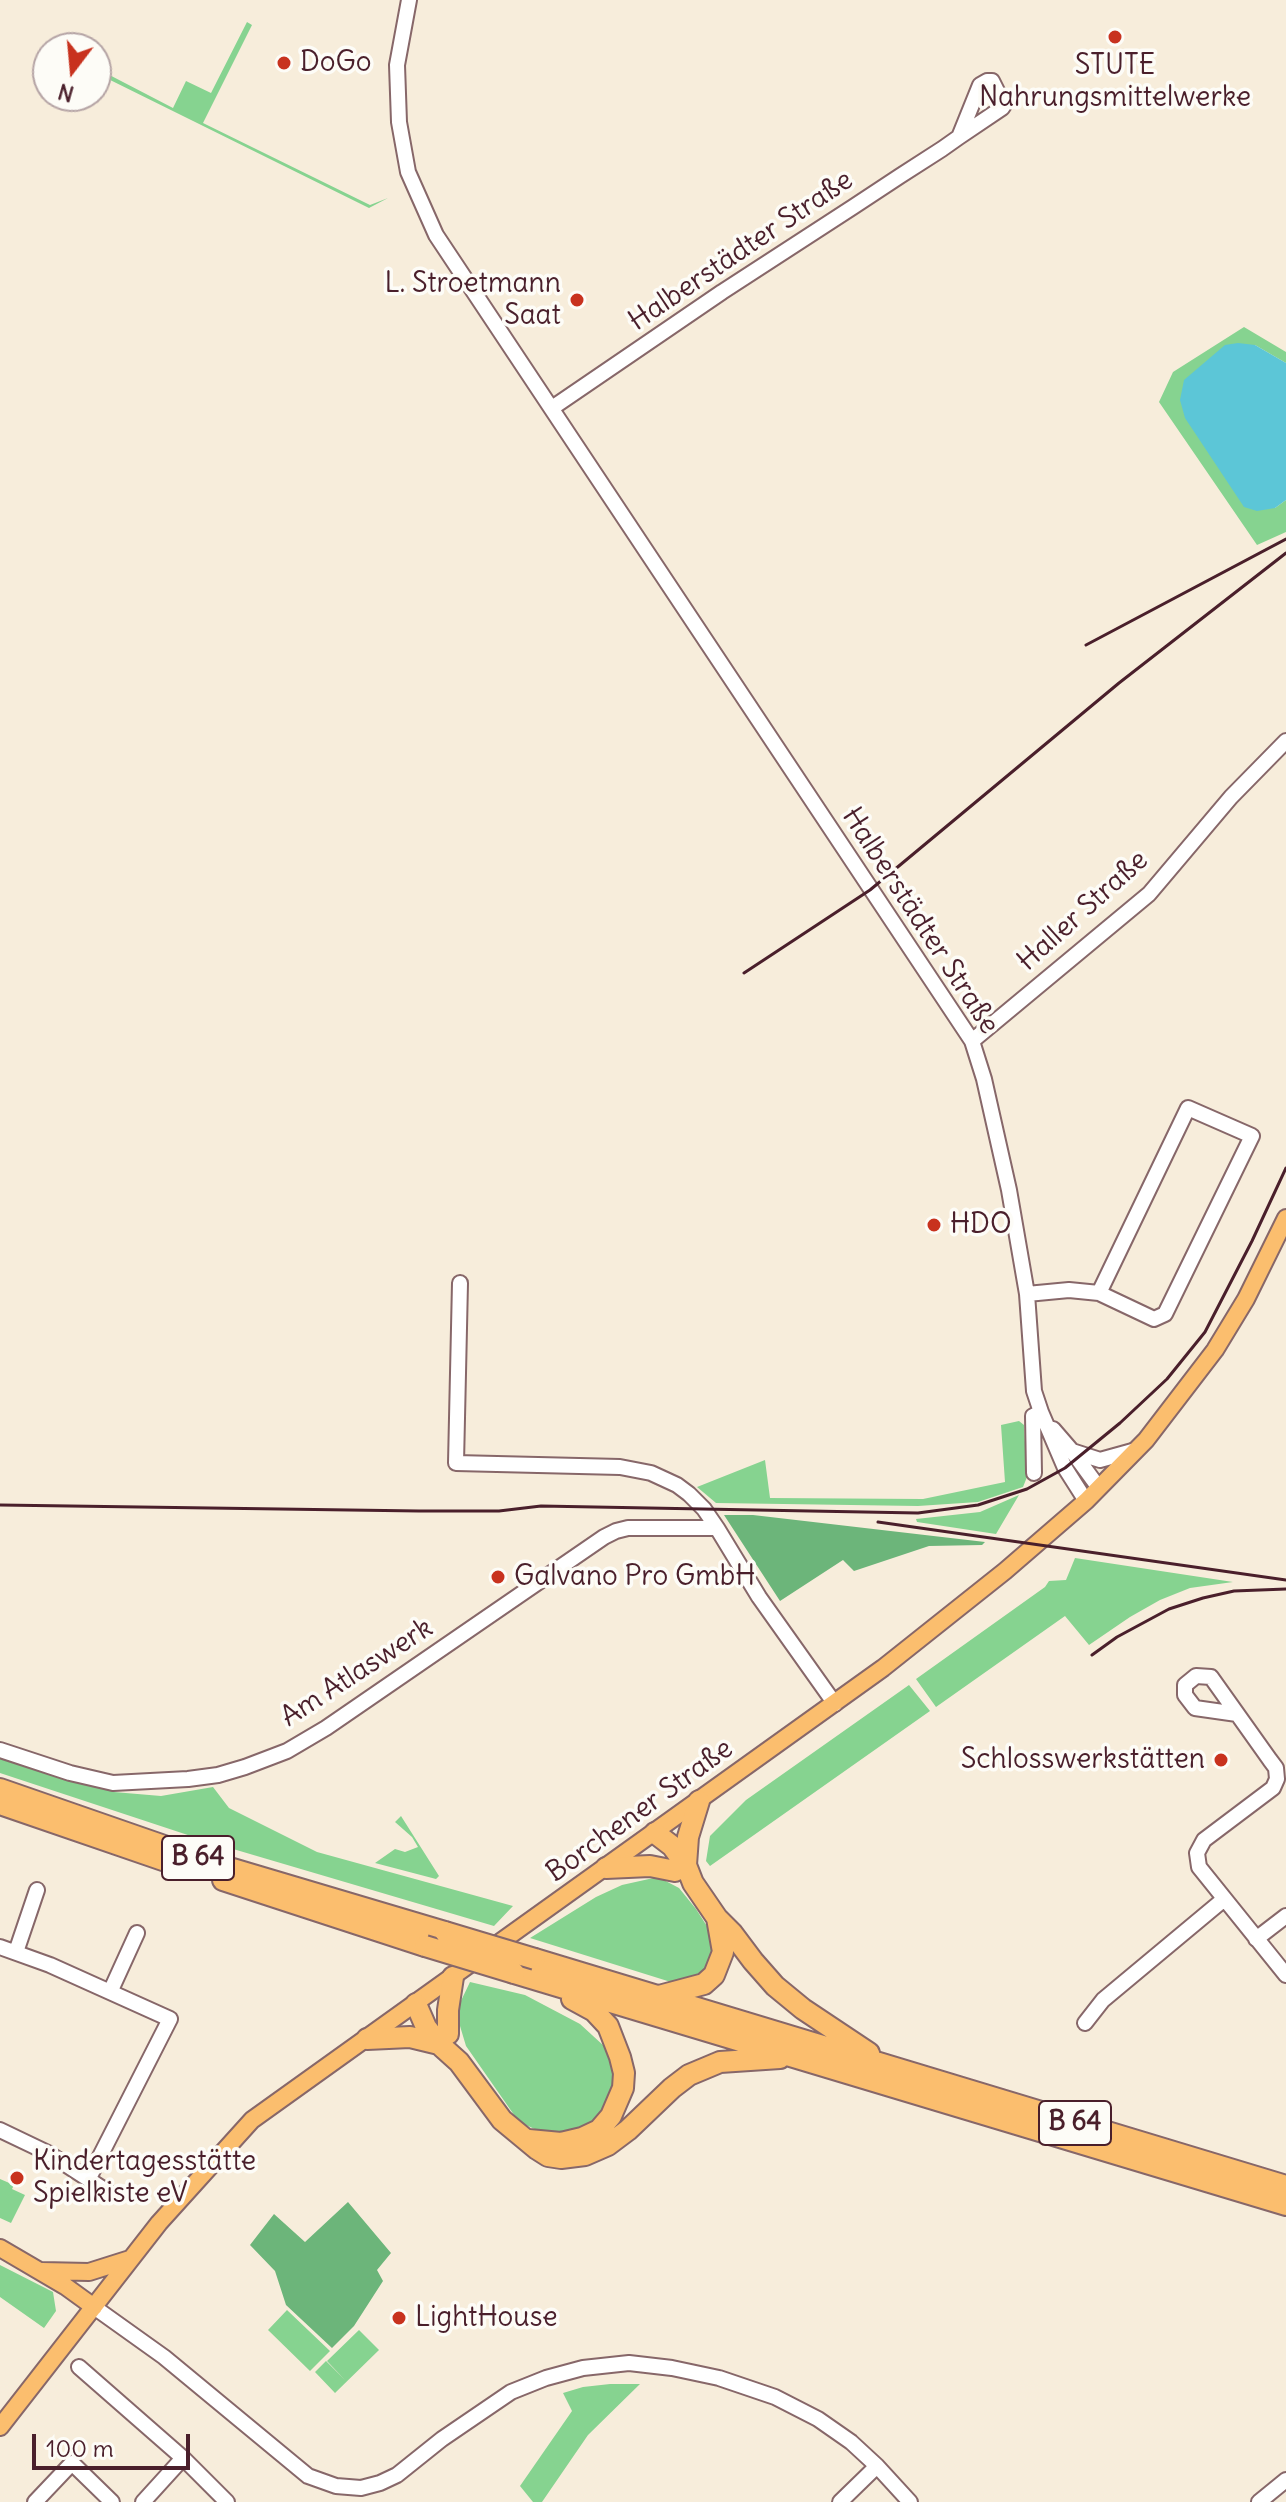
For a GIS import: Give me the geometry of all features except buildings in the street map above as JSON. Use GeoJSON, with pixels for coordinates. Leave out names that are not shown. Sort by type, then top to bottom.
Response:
{"type":"FeatureCollection","features":[{"type":"Feature","properties":{"kind":"highway","name":"B 64"},"geometry":{"type":"LineString","coordinates":[[0,1789],[216,1864],[1286,2186]]}},
{"type":"Feature","properties":{"kind":"highway"},"geometry":{"type":"LineString","coordinates":[[685,1873],[688,1837],[699,1801]]}},
{"type":"Feature","properties":{"kind":"highway","name":"B 64"},"geometry":{"type":"LineString","coordinates":[[0,1804],[425,1946],[1286,2205]]}},
{"type":"Feature","properties":{"kind":"highway"},"geometry":{"type":"LineString","coordinates":[[655,1833],[658,1846],[685,1873],[717,1918],[775,1986],[831,2029],[891,2067]]}},
{"type":"Feature","properties":{"kind":"highway"},"geometry":{"type":"LineString","coordinates":[[606,1868],[650,1866],[685,1873]]}},
{"type":"Feature","properties":{"kind":"highway"},"geometry":{"type":"LineString","coordinates":[[656,1996],[704,1984],[714,1975],[723,1952],[717,1918]]}},
{"type":"Feature","properties":{"kind":"highway"},"geometry":{"type":"LineString","coordinates":[[514,1973],[594,2011],[614,2038],[624,2073],[618,2104],[599,2130],[561,2143],[523,2139]]}},
{"type":"Feature","properties":{"kind":"highway"},"geometry":{"type":"LineString","coordinates":[[443,2039],[453,1977]]}},
{"type":"Feature","properties":{"kind":"highway"},"geometry":{"type":"LineString","coordinates":[[416,2004],[426,2027],[443,2039],[502,2120],[548,2156],[561,2158],[585,2155],[608,2145],[689,2075],[720,2062],[796,2058]]}},
{"type":"Feature","properties":{"kind":"highway"},"geometry":{"type":"LineString","coordinates":[[367,2039],[443,2039]]}},
{"type":"Feature","properties":{"kind":"main road","name":"Borchener Straße"},"geometry":{"type":"LineString","coordinates":[[0,2427],[130,2259],[252,2120],[835,1704],[983,1589],[1086,1501],[1136,1450],[1215,1350],[1246,1299],[1286,1218]]}},
{"type":"Feature","properties":{"kind":"main road"},"geometry":{"type":"LineString","coordinates":[[1269,1255],[1286,1243]]}},
{"type":"Feature","properties":{"kind":"main road"},"geometry":{"type":"LineString","coordinates":[[0,2248],[94,2307]]}},
{"type":"Feature","properties":{"kind":"main road"},"geometry":{"type":"LineString","coordinates":[[41,2271],[89,2272],[130,2259]]}},
{"type":"Feature","properties":{"kind":"street","name":"Halberstädter Straße"},"geometry":{"type":"LineString","coordinates":[[409,0],[399,45],[396,87],[399,122],[408,172],[436,235],[552,408],[679,588],[972,1041],[1004,1166],[1027,1294],[1032,1373],[1042,1416],[1065,1468],[1086,1501]]}},
{"type":"Feature","properties":{"kind":"street","name":"Halberstädter Straße"},"geometry":{"type":"LineString","coordinates":[[552,408],[959,137]]}},
{"type":"Feature","properties":{"kind":"street","name":"Haller Straße"},"geometry":{"type":"LineString","coordinates":[[972,1041],[1149,894],[1231,797],[1286,741]]}},
{"type":"Feature","properties":{"kind":"street"},"geometry":{"type":"LineString","coordinates":[[1027,1294],[1069,1290],[1099,1293],[1154,1319],[1165,1314],[1252,1136],[1188,1108],[1099,1293]]}},
{"type":"Feature","properties":{"kind":"street"},"geometry":{"type":"LineString","coordinates":[[460,1283],[456,1463],[620,1467],[651,1473],[677,1485],[704,1509],[759,1597],[835,1704]]}},
{"type":"Feature","properties":{"kind":"street","name":"Halberstädter Straße"},"geometry":{"type":"LineString","coordinates":[[1034,1473],[1033,1416],[1042,1416],[1099,1488]]}},
{"type":"Feature","properties":{"kind":"street"},"geometry":{"type":"LineString","coordinates":[[1072,1451],[1100,1460],[1136,1450]]}},
{"type":"Feature","properties":{"kind":"street","name":"Am Atlaswerk"},"geometry":{"type":"LineString","coordinates":[[0,1750],[70,1773],[113,1783],[188,1779],[232,1771],[287,1751],[326,1728],[616,1531],[628,1528],[717,1528]]}},
{"type":"Feature","properties":{"kind":"street"},"geometry":{"type":"LineString","coordinates":[[1237,1714],[1276,1768],[1277,1779],[1273,1788],[1204,1840],[1197,1853],[1199,1867],[1286,1975]]}},
{"type":"Feature","properties":{"kind":"street"},"geometry":{"type":"LineString","coordinates":[[16,1952],[37,1890]]}},
{"type":"Feature","properties":{"kind":"street"},"geometry":{"type":"LineString","coordinates":[[1085,2023],[1103,2000],[1223,1900]]}},
{"type":"Feature","properties":{"kind":"street"},"geometry":{"type":"LineString","coordinates":[[1256,1939],[1286,1916]]}},
{"type":"Feature","properties":{"kind":"street"},"geometry":{"type":"LineString","coordinates":[[111,1990],[137,1933]]}},
{"type":"Feature","properties":{"kind":"street"},"geometry":{"type":"LineString","coordinates":[[0,1947],[111,1990],[170,2019],[89,2178]]}},
{"type":"Feature","properties":{"kind":"street"},"geometry":{"type":"LineString","coordinates":[[0,2130],[48,2153],[111,2194]]}},
{"type":"Feature","properties":{"kind":"street"},"geometry":{"type":"LineString","coordinates":[[94,2307],[164,2357],[308,2476],[336,2486],[361,2488],[397,2475],[442,2439],[511,2392],[583,2368],[619,2364],[661,2367],[719,2378],[775,2397],[818,2419],[851,2442],[910,2502]]}},
{"type":"Feature","properties":{"kind":"street"},"geometry":{"type":"LineString","coordinates":[[79,2367],[183,2458],[227,2502]]}},
{"type":"Feature","properties":{"kind":"street"},"geometry":{"type":"LineString","coordinates":[[143,2502],[183,2458]]}},
{"type":"Feature","properties":{"kind":"street"},"geometry":{"type":"LineString","coordinates":[[35,2502],[72,2463],[112,2502]]}},
{"type":"Feature","properties":{"kind":"street"},"geometry":{"type":"LineString","coordinates":[[840,2502],[877,2466]]}},
{"type":"Feature","properties":{"kind":"street"},"geometry":{"type":"LineString","coordinates":[[1259,2502],[1286,2480]]}},
{"type":"Feature","properties":{"kind":"green space"},"geometry":{"type":"Polygon","coordinates":[[[247,22],[252,25],[203,123],[370,205],[388,198],[369,208],[112,81],[112,76],[173,108],[186,81],[211,93],[247,22]]]}},
{"type":"Feature","properties":{"kind":"green space"},"geometry":{"type":"Polygon","coordinates":[[[1244,327],[1286,352],[1286,363],[1255,345],[1275,508],[1286,500],[1286,532],[1257,545],[1159,402],[1173,372],[1244,327]]]}},
{"type":"Feature","properties":{"kind":"green space"},"geometry":{"type":"Polygon","coordinates":[[[1019,1421],[1024,1425],[1027,1477],[1023,1487],[978,1502],[918,1506],[716,1503],[697,1487],[765,1460],[770,1498],[923,1499],[1005,1482],[1001,1425],[1019,1421]]]}},
{"type":"Feature","properties":{"kind":"green space"},"geometry":{"type":"Polygon","coordinates":[[[1019,1495],[996,1534],[917,1522],[916,1519],[980,1512],[1019,1495]]]}},
{"type":"Feature","properties":{"kind":"green space"},"geometry":{"type":"Polygon","coordinates":[[[724,1515],[753,1515],[985,1542],[982,1545],[929,1546],[854,1571],[843,1560],[780,1601],[724,1515]]]}},
{"type":"Feature","properties":{"kind":"green space"},"geometry":{"type":"Polygon","coordinates":[[[1075,1558],[1233,1582],[1190,1588],[1160,1600],[1089,1645],[1065,1616],[936,1707],[916,1679],[1045,1587],[1049,1581],[1066,1580],[1075,1558]]]}},
{"type":"Feature","properties":{"kind":"green space"},"geometry":{"type":"Polygon","coordinates":[[[909,1685],[930,1711],[710,1866],[706,1861],[710,1836],[746,1800],[909,1685]]]}},
{"type":"Feature","properties":{"kind":"green space"},"geometry":{"type":"Polygon","coordinates":[[[0,1756],[114,1792],[161,1796],[213,1787],[229,1808],[317,1852],[513,1906],[494,1926],[206,1841],[0,1773],[0,1756]]]}},
{"type":"Feature","properties":{"kind":"green space"},"geometry":{"type":"Polygon","coordinates":[[[401,1816],[439,1876],[436,1879],[375,1863],[395,1849],[405,1852],[418,1847],[395,1822],[401,1816]]]}},
{"type":"Feature","properties":{"kind":"green space"},"geometry":{"type":"Polygon","coordinates":[[[658,1877],[679,1888],[712,1934],[709,1965],[699,1975],[674,1983],[530,1938],[596,1897],[622,1885],[658,1877]]]}},
{"type":"Feature","properties":{"kind":"green space"},"geometry":{"type":"Polygon","coordinates":[[[470,1982],[525,1995],[580,2024],[604,2046],[615,2075],[613,2098],[599,2117],[580,2131],[546,2134],[519,2122],[466,2046],[460,2026],[459,2005],[470,1982]]]}},
{"type":"Feature","properties":{"kind":"green space"},"geometry":{"type":"Polygon","coordinates":[[[0,2179],[14,2185],[12,2189],[25,2195],[11,2223],[0,2218],[0,2179]]]}},
{"type":"Feature","properties":{"kind":"green space"},"geometry":{"type":"Polygon","coordinates":[[[348,2202],[391,2253],[377,2270],[383,2281],[354,2326],[332,2348],[286,2305],[275,2271],[250,2245],[274,2214],[305,2242],[348,2202]]]}},
{"type":"Feature","properties":{"kind":"green space"},"geometry":{"type":"Polygon","coordinates":[[[0,2265],[53,2292],[56,2311],[44,2328],[0,2297],[0,2265]]]}},
{"type":"Feature","properties":{"kind":"green space"},"geometry":{"type":"Polygon","coordinates":[[[287,2310],[330,2351],[310,2371],[268,2330],[287,2310]]]}},
{"type":"Feature","properties":{"kind":"green space"},"geometry":{"type":"Polygon","coordinates":[[[359,2330],[379,2350],[335,2393],[315,2372],[326,2361],[345,2380],[327,2361],[359,2330]]]}},
{"type":"Feature","properties":{"kind":"green space"},"geometry":{"type":"Polygon","coordinates":[[[610,2384],[640,2384],[588,2435],[542,2502],[533,2502],[520,2486],[572,2411],[563,2393],[610,2384]]]}},
{"type":"Feature","properties":{"kind":"water"},"geometry":{"type":"Polygon","coordinates":[[[1225,345],[1255,345],[1286,363],[1286,500],[1275,508],[1257,511],[1244,507],[1185,418],[1180,400],[1184,380],[1225,345]]]}},
{"type":"Feature","properties":{"kind":"railway"},"geometry":{"type":"LineString","coordinates":[[1086,645],[1286,539]]}},
{"type":"Feature","properties":{"kind":"railway"},"geometry":{"type":"LineString","coordinates":[[744,973],[870,890],[1119,683],[1286,553]]}},
{"type":"Feature","properties":{"kind":"railway"},"geometry":{"type":"LineString","coordinates":[[0,1505],[419,1511],[499,1511],[541,1506],[918,1513],[978,1505],[1027,1489],[1065,1468],[1167,1379],[1205,1332],[1286,1168]]}},
{"type":"Feature","properties":{"kind":"railway"},"geometry":{"type":"LineString","coordinates":[[878,1522],[1286,1580]]}},
{"type":"Feature","properties":{"kind":"railway"},"geometry":{"type":"LineString","coordinates":[[1092,1655],[1117,1637],[1169,1609],[1234,1591],[1286,1589]]}},
{"type":"Feature","properties":{"kind":"place","name":"STUTE Nahrungsmittelwerke"},"geometry":{"type":"Point","coordinates":[1115,37]}},
{"type":"Feature","properties":{"kind":"place","name":"DoGo"},"geometry":{"type":"Point","coordinates":[284,63]}},
{"type":"Feature","properties":{"kind":"place","name":"L. Stroetmann Saat"},"geometry":{"type":"Point","coordinates":[577,300]}},
{"type":"Feature","properties":{"kind":"place","name":"HDO"},"geometry":{"type":"Point","coordinates":[934,1225]}},
{"type":"Feature","properties":{"kind":"place","name":"Galvano Pro GmbH"},"geometry":{"type":"Point","coordinates":[498,1577]}},
{"type":"Feature","properties":{"kind":"place","name":"Schlosswerkstätten"},"geometry":{"type":"Point","coordinates":[1221,1760]}},
{"type":"Feature","properties":{"kind":"place","name":"Kindertagesstätte Spielkiste eV"},"geometry":{"type":"Point","coordinates":[17,2178]}},
{"type":"Feature","properties":{"kind":"place","name":"LightHouse"},"geometry":{"type":"Point","coordinates":[399,2318]}}]}
